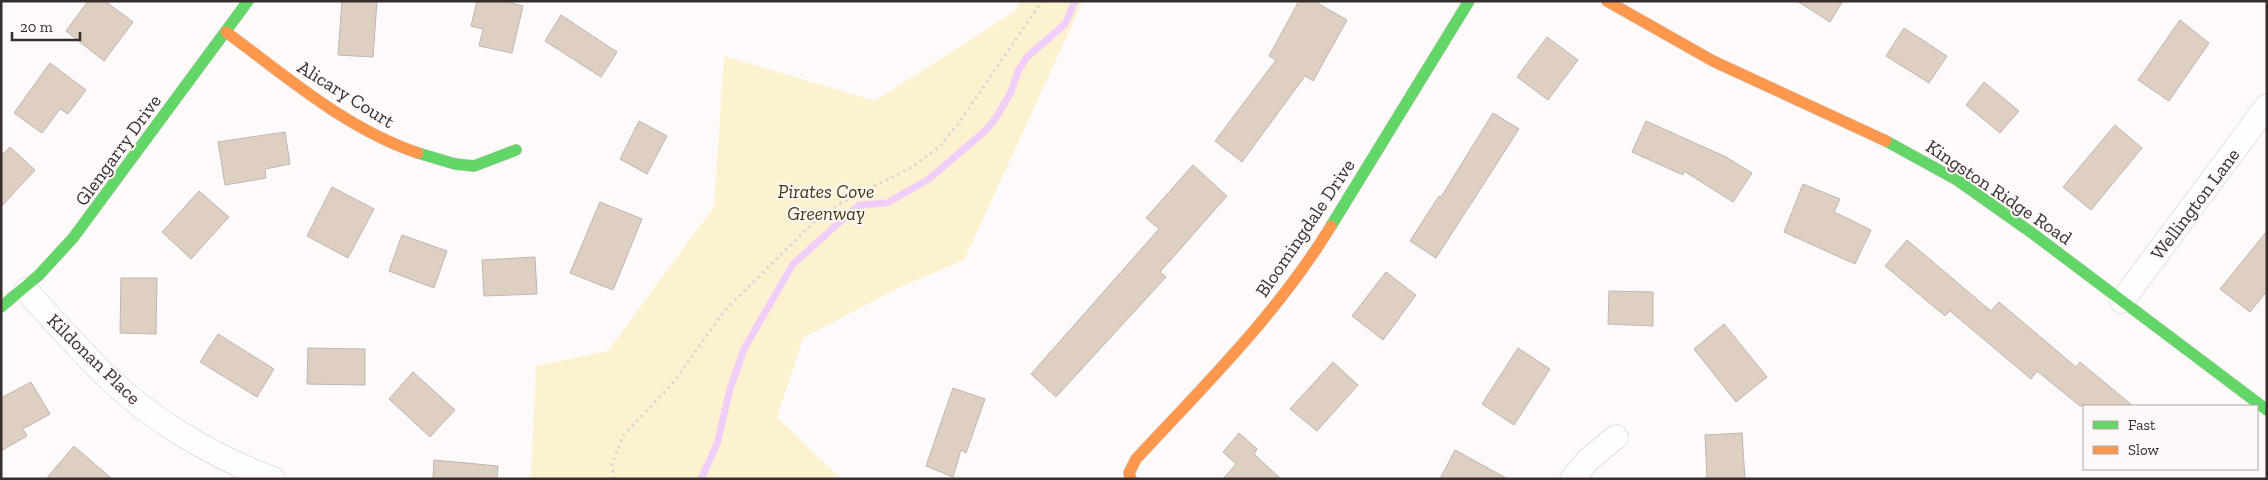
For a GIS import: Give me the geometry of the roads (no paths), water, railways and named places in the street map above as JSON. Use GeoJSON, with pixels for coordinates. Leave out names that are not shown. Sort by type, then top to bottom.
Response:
{"type":"FeatureCollection","features":[{"type":"Feature","properties":{"kind":"street","name":"Glengarry Drive"},"geometry":{"type":"LineString","coordinates":[[1,307],[26,290],[62,253],[90,218],[248,1]]}},
{"type":"Feature","properties":{"kind":"street","name":"Bloomingdale Drive"},"geometry":{"type":"LineString","coordinates":[[1131,479],[1129,473],[1136,459],[1231,358],[1269,314],[1312,256],[1469,1]]}},
{"type":"Feature","properties":{"kind":"street","name":"Kingston Ridge Road"},"geometry":{"type":"LineString","coordinates":[[1607,1],[1712,61],[1860,128],[1918,157],[1991,203],[2267,410]]}},
{"type":"Feature","properties":{"kind":"street","name":"Alicary Court"},"geometry":{"type":"LineString","coordinates":[[226,32],[332,111],[364,131],[394,144],[431,157],[474,166],[516,150]]}},
{"type":"Feature","properties":{"kind":"street","name":"Wellington Lane"},"geometry":{"type":"LineString","coordinates":[[2122,302],[2267,106]]}},
{"type":"Feature","properties":{"kind":"street","name":"Kildonan Place"},"geometry":{"type":"LineString","coordinates":[[26,290],[105,375],[153,414],[222,457],[273,479]]}},
{"type":"Feature","properties":{"kind":"street"},"geometry":{"type":"LineString","coordinates":[[1572,479],[1588,460],[1616,437]]}},
{"type":"Feature","properties":{"kind":"waterway"},"geometry":{"type":"LineString","coordinates":[[701,479],[717,444],[730,389],[744,349],[793,264],[859,205],[887,203],[929,179],[986,130],[1010,94],[1019,69],[1027,57],[1065,24],[1075,1]]}},
{"type":"Feature","properties":{"kind":"park label","name":"Pirates Cove Greenway"},"geometry":{"type":"Point","coordinates":[826,202]}}]}
